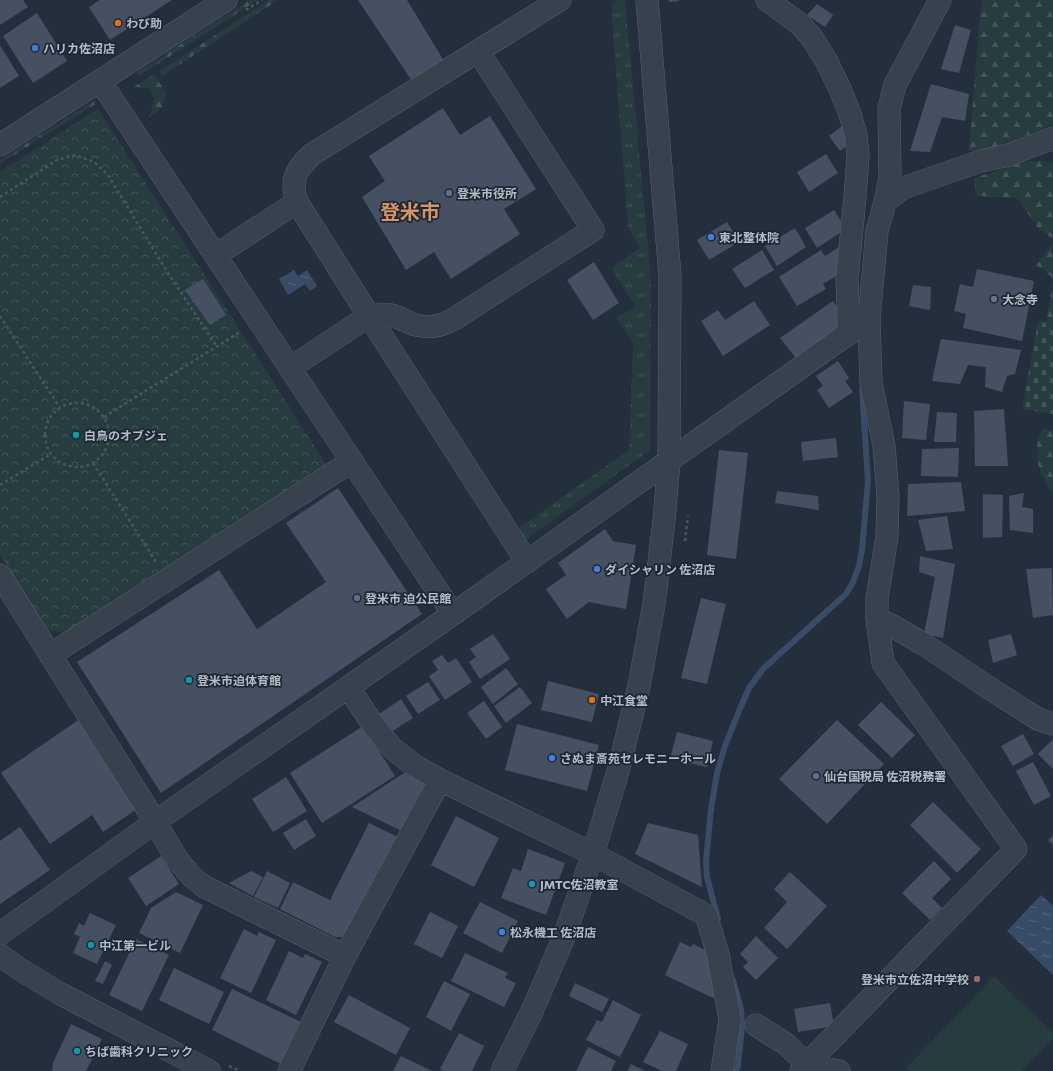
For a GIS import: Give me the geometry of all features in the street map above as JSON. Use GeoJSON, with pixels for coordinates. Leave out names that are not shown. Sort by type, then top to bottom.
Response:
{"type":"FeatureCollection","features":[{"type":"Feature","properties":{"kind":"street"},"geometry":{"type":"LineString","coordinates":[[0,145],[100,81],[204,6],[226,0]]}},
{"type":"Feature","properties":{"kind":"street"},"geometry":{"type":"LineString","coordinates":[[527,562],[297,202],[294,191],[294,178],[301,165],[311,155],[560,0]]}},
{"type":"Feature","properties":{"kind":"street"},"geometry":{"type":"LineString","coordinates":[[502,1071],[532,1011],[561,944],[593,854],[619,768],[639,686],[654,604],[664,521],[669,462],[670,276],[647,0]]}},
{"type":"Feature","properties":{"kind":"street"},"geometry":{"type":"LineString","coordinates":[[767,0],[801,25],[812,38],[826,60],[840,89],[850,114],[856,135],[858,156],[847,279],[849,334]]}},
{"type":"Feature","properties":{"kind":"street"},"geometry":{"type":"LineString","coordinates":[[804,1067],[1016,849],[883,663],[877,619],[877,599],[887,536],[888,496],[884,446],[871,383],[869,319],[877,231],[886,202],[890,177],[889,108],[895,85],[940,0]]}},
{"type":"Feature","properties":{"kind":"street"},"geometry":{"type":"LineString","coordinates":[[290,368],[369,316],[379,314],[391,315],[412,324],[424,327],[437,327],[447,323],[593,230],[478,51]]}},
{"type":"Feature","properties":{"kind":"street"},"geometry":{"type":"LineString","coordinates":[[100,81],[453,614]]}},
{"type":"Feature","properties":{"kind":"street"},"geometry":{"type":"LineString","coordinates":[[886,202],[903,188],[982,161],[1009,155],[1053,138]]}},
{"type":"Feature","properties":{"kind":"street"},"geometry":{"type":"LineString","coordinates":[[216,255],[297,202]]}},
{"type":"Feature","properties":{"kind":"street"},"geometry":{"type":"LineString","coordinates":[[0,934],[155,822],[669,462],[869,319]]}},
{"type":"Feature","properties":{"kind":"street"},"geometry":{"type":"LineString","coordinates":[[50,655],[352,461]]}},
{"type":"Feature","properties":{"kind":"street"},"geometry":{"type":"LineString","coordinates":[[0,575],[177,859],[192,877],[204,887],[345,956]]}},
{"type":"Feature","properties":{"kind":"street"},"geometry":{"type":"LineString","coordinates":[[877,619],[891,625],[925,645],[1038,719],[1053,724]]}},
{"type":"Feature","properties":{"kind":"street"},"geometry":{"type":"LineString","coordinates":[[348,687],[374,726],[392,748],[415,766],[440,780],[593,854],[706,916],[718,954],[730,1020],[722,1071]]}},
{"type":"Feature","properties":{"kind":"street"},"geometry":{"type":"LineString","coordinates":[[289,1071],[345,956],[440,780]]}},
{"type":"Feature","properties":{"kind":"street"},"geometry":{"type":"LineString","coordinates":[[0,955],[21,970],[59,993],[209,1071]]}},
{"type":"Feature","properties":{"kind":"street"},"geometry":{"type":"LineString","coordinates":[[756,1025],[786,1044],[804,1067],[839,1071]]}},
{"type":"Feature","properties":{"kind":"path"},"geometry":{"type":"LineString","coordinates":[[0,196],[58,160],[75,154],[94,162],[108,175],[166,270],[217,347]]}},
{"type":"Feature","properties":{"kind":"path"},"geometry":{"type":"LineString","coordinates":[[0,316],[60,408]]}},
{"type":"Feature","properties":{"kind":"path"},"geometry":{"type":"LineString","coordinates":[[104,417],[244,329]]}},
{"type":"Feature","properties":{"kind":"path"},"geometry":{"type":"LineString","coordinates":[[71,403],[81,403],[90,405],[99,411],[104,417],[109,427],[108,446],[97,461],[80,468],[71,467],[62,464],[54,458],[48,450],[45,441],[45,431],[48,421],[53,413],[60,408],[71,403]]}},
{"type":"Feature","properties":{"kind":"path"},"geometry":{"type":"LineString","coordinates":[[0,485],[51,454]]}},
{"type":"Feature","properties":{"kind":"path"},"geometry":{"type":"LineString","coordinates":[[93,463],[157,564]]}},
{"type":"Feature","properties":{"kind":"green space"},"geometry":{"type":"Polygon","coordinates":[[[250,0],[258,0],[139,76],[137,72],[250,0]]]}},
{"type":"Feature","properties":{"kind":"green space"},"geometry":{"type":"Polygon","coordinates":[[[269,0],[278,0],[162,76],[160,71],[269,0]]]}},
{"type":"Feature","properties":{"kind":"green space"},"geometry":{"type":"Polygon","coordinates":[[[617,0],[625,0],[651,280],[650,450],[528,538],[522,538],[517,529],[629,450],[633,344],[617,318],[635,306],[611,268],[640,248],[628,228],[612,20],[612,4],[617,0]]]}},
{"type":"Feature","properties":{"kind":"green space"},"geometry":{"type":"Polygon","coordinates":[[[983,0],[1053,0],[1053,124],[983,152],[969,151],[980,13],[983,0]]]}},
{"type":"Feature","properties":{"kind":"green space"},"geometry":{"type":"Polygon","coordinates":[[[154,74],[166,93],[162,108],[149,117],[155,99],[149,89],[134,87],[154,74]]]}},
{"type":"Feature","properties":{"kind":"green space"},"geometry":{"type":"Polygon","coordinates":[[[95,100],[97,103],[0,164],[0,160],[95,100]]]}},
{"type":"Feature","properties":{"kind":"green space"},"geometry":{"type":"Polygon","coordinates":[[[98,109],[326,464],[65,633],[48,630],[0,555],[0,172],[98,109]]]}},
{"type":"Feature","properties":{"kind":"green space"},"geometry":{"type":"Polygon","coordinates":[[[1027,161],[1043,161],[1053,163],[1053,239],[1038,228],[1017,198],[976,196],[974,178],[1027,161]]]}},
{"type":"Feature","properties":{"kind":"green space"},"geometry":{"type":"Polygon","coordinates":[[[1053,244],[1053,278],[1036,265],[1053,244]]]}},
{"type":"Feature","properties":{"kind":"green space"},"geometry":{"type":"Polygon","coordinates":[[[1053,280],[1053,333],[1045,331],[1053,280]]]}},
{"type":"Feature","properties":{"kind":"green space"},"geometry":{"type":"Polygon","coordinates":[[[1038,321],[1053,324],[1053,414],[1022,409],[1038,321]]]}},
{"type":"Feature","properties":{"kind":"green space"},"geometry":{"type":"Polygon","coordinates":[[[1043,429],[1053,430],[1053,492],[1046,484],[1038,464],[1037,439],[1043,429]]]}},
{"type":"Feature","properties":{"kind":"green space"},"geometry":{"type":"Polygon","coordinates":[[[994,976],[1053,1033],[1053,1038],[1022,1071],[909,1071],[906,1068],[994,976]]]}},
{"type":"Feature","properties":{"kind":"water"},"geometry":{"type":"Polygon","coordinates":[[[294,270],[298,276],[307,270],[317,286],[310,291],[305,284],[288,295],[279,279],[294,270]]]}},
{"type":"Feature","properties":{"kind":"water"},"geometry":{"type":"Polygon","coordinates":[[[1041,895],[1053,906],[1053,975],[1007,931],[1041,895]]]}},
{"type":"Feature","properties":{"kind":"building"},"geometry":{"type":"Polygon","coordinates":[[[0,0],[23,0],[28,7],[0,25],[0,0]]]}},
{"type":"Feature","properties":{"kind":"building","name":"わび助"},"geometry":{"type":"Polygon","coordinates":[[[100,0],[172,0],[110,40],[89,7],[100,0]]]}},
{"type":"Feature","properties":{"kind":"building"},"geometry":{"type":"Polygon","coordinates":[[[358,0],[407,0],[444,61],[412,81],[358,0]]]}},
{"type":"Feature","properties":{"kind":"building"},"geometry":{"type":"Polygon","coordinates":[[[669,0],[679,0],[679,1],[669,2],[669,0]]]}},
{"type":"Feature","properties":{"kind":"building"},"geometry":{"type":"Polygon","coordinates":[[[817,4],[833,15],[825,27],[807,15],[817,4]]]}},
{"type":"Feature","properties":{"kind":"building","name":"ハリカ佐沼店"},"geometry":{"type":"Polygon","coordinates":[[[37,13],[67,61],[33,83],[3,36],[37,13]]]}},
{"type":"Feature","properties":{"kind":"building"},"geometry":{"type":"Polygon","coordinates":[[[955,25],[971,30],[959,73],[941,69],[955,25]]]}},
{"type":"Feature","properties":{"kind":"building"},"geometry":{"type":"Polygon","coordinates":[[[0,45],[19,76],[0,88],[0,45]]]}},
{"type":"Feature","properties":{"kind":"building"},"geometry":{"type":"Polygon","coordinates":[[[931,84],[969,94],[965,121],[942,117],[930,152],[910,151],[931,84]]]}},
{"type":"Feature","properties":{"kind":"building","name":"登米市役所"},"geometry":{"type":"Polygon","coordinates":[[[443,108],[460,135],[490,116],[536,189],[504,209],[520,234],[451,279],[434,252],[406,270],[362,197],[385,181],[369,156],[443,108]]]}},
{"type":"Feature","properties":{"kind":"building"},"geometry":{"type":"Polygon","coordinates":[[[842,126],[853,141],[840,151],[829,136],[842,126]]]}},
{"type":"Feature","properties":{"kind":"building"},"geometry":{"type":"Polygon","coordinates":[[[826,154],[838,173],[809,192],[797,172],[826,154]]]}},
{"type":"Feature","properties":{"kind":"building"},"geometry":{"type":"Polygon","coordinates":[[[834,210],[846,229],[817,248],[805,228],[834,210]]]}},
{"type":"Feature","properties":{"kind":"building"},"geometry":{"type":"Polygon","coordinates":[[[727,222],[739,242],[709,260],[697,240],[727,222]]]}},
{"type":"Feature","properties":{"kind":"building"},"geometry":{"type":"Polygon","coordinates":[[[795,228],[806,247],[777,266],[765,246],[795,228]]]}},
{"type":"Feature","properties":{"kind":"building"},"geometry":{"type":"Polygon","coordinates":[[[839,247],[846,270],[823,284],[826,289],[797,306],[779,277],[821,250],[825,256],[839,247]]]}},
{"type":"Feature","properties":{"kind":"building"},"geometry":{"type":"Polygon","coordinates":[[[762,250],[774,270],[745,288],[732,269],[762,250]]]}},
{"type":"Feature","properties":{"kind":"building"},"geometry":{"type":"Polygon","coordinates":[[[594,262],[619,303],[593,320],[567,280],[594,262]]]}},
{"type":"Feature","properties":{"kind":"building","name":"大念寺"},"geometry":{"type":"Polygon","coordinates":[[[977,269],[1034,281],[1022,341],[963,328],[966,314],[954,311],[960,284],[973,287],[977,269]]]}},
{"type":"Feature","properties":{"kind":"building"},"geometry":{"type":"Polygon","coordinates":[[[203,279],[226,315],[210,325],[185,290],[203,279]]]}},
{"type":"Feature","properties":{"kind":"building"},"geometry":{"type":"Polygon","coordinates":[[[913,285],[931,287],[930,310],[909,306],[913,285]]]}},
{"type":"Feature","properties":{"kind":"building"},"geometry":{"type":"Polygon","coordinates":[[[754,301],[770,325],[723,356],[701,321],[718,310],[725,320],[754,301]]]}},
{"type":"Feature","properties":{"kind":"building"},"geometry":{"type":"Polygon","coordinates":[[[833,301],[845,321],[797,359],[780,338],[833,301]]]}},
{"type":"Feature","properties":{"kind":"building"},"geometry":{"type":"Polygon","coordinates":[[[941,339],[1021,350],[1015,374],[1007,376],[1002,392],[985,387],[986,367],[968,365],[960,384],[932,381],[941,339]]]}},
{"type":"Feature","properties":{"kind":"building"},"geometry":{"type":"Polygon","coordinates":[[[838,361],[849,378],[845,381],[853,392],[829,408],[817,390],[823,386],[816,376],[838,361]]]}},
{"type":"Feature","properties":{"kind":"building"},"geometry":{"type":"Polygon","coordinates":[[[904,401],[930,404],[926,440],[902,438],[904,401]]]}},
{"type":"Feature","properties":{"kind":"building"},"geometry":{"type":"Polygon","coordinates":[[[1004,409],[1008,466],[975,466],[974,411],[1004,409]]]}},
{"type":"Feature","properties":{"kind":"building"},"geometry":{"type":"Polygon","coordinates":[[[937,412],[957,413],[956,442],[934,442],[937,412]]]}},
{"type":"Feature","properties":{"kind":"building"},"geometry":{"type":"Polygon","coordinates":[[[836,438],[838,457],[803,461],[801,442],[836,438]]]}},
{"type":"Feature","properties":{"kind":"building"},"geometry":{"type":"Polygon","coordinates":[[[959,448],[958,477],[921,476],[922,449],[959,448]]]}},
{"type":"Feature","properties":{"kind":"building"},"geometry":{"type":"Polygon","coordinates":[[[719,450],[748,453],[736,559],[707,555],[719,450]]]}},
{"type":"Feature","properties":{"kind":"building"},"geometry":{"type":"Polygon","coordinates":[[[961,482],[965,511],[907,516],[908,484],[961,482]]]}},
{"type":"Feature","properties":{"kind":"building","name":"登米市迫体育館"},"geometry":{"type":"Polygon","coordinates":[[[338,488],[422,614],[161,793],[77,662],[219,570],[257,629],[326,582],[286,523],[338,488]]]}},
{"type":"Feature","properties":{"kind":"building"},"geometry":{"type":"Polygon","coordinates":[[[777,491],[818,496],[819,510],[775,503],[777,491]]]}},
{"type":"Feature","properties":{"kind":"building"},"geometry":{"type":"Polygon","coordinates":[[[1024,493],[1022,507],[1033,509],[1033,533],[1010,530],[1009,496],[1024,493]]]}},
{"type":"Feature","properties":{"kind":"building"},"geometry":{"type":"Polygon","coordinates":[[[983,494],[1003,495],[1002,537],[983,538],[983,494]]]}},
{"type":"Feature","properties":{"kind":"building"},"geometry":{"type":"Polygon","coordinates":[[[947,516],[953,549],[926,551],[918,520],[947,516]]]}},
{"type":"Feature","properties":{"kind":"building","name":"ダイシャリン 佐沼店"},"geometry":{"type":"Polygon","coordinates":[[[605,529],[613,541],[636,545],[626,609],[589,602],[567,619],[546,589],[566,575],[558,563],[605,529]]]}},
{"type":"Feature","properties":{"kind":"building"},"geometry":{"type":"Polygon","coordinates":[[[920,556],[955,564],[943,638],[924,634],[935,577],[919,572],[920,556]]]}},
{"type":"Feature","properties":{"kind":"building"},"geometry":{"type":"Polygon","coordinates":[[[1052,568],[1053,615],[1033,618],[1026,569],[1052,568]]]}},
{"type":"Feature","properties":{"kind":"building"},"geometry":{"type":"Polygon","coordinates":[[[701,598],[726,604],[707,684],[681,678],[701,598]]]}},
{"type":"Feature","properties":{"kind":"building"},"geometry":{"type":"Polygon","coordinates":[[[493,634],[510,659],[480,679],[469,662],[476,657],[470,649],[493,634]]]}},
{"type":"Feature","properties":{"kind":"building"},"geometry":{"type":"Polygon","coordinates":[[[1011,634],[1017,655],[993,663],[988,640],[1011,634]]]}},
{"type":"Feature","properties":{"kind":"building"},"geometry":{"type":"Polygon","coordinates":[[[442,655],[448,663],[456,658],[472,682],[445,700],[429,676],[438,670],[432,661],[442,655]]]}},
{"type":"Feature","properties":{"kind":"building"},"geometry":{"type":"Polygon","coordinates":[[[506,668],[518,684],[493,704],[481,687],[506,668]]]}},
{"type":"Feature","properties":{"kind":"building"},"geometry":{"type":"Polygon","coordinates":[[[548,681],[599,694],[592,722],[541,710],[548,681]]]}},
{"type":"Feature","properties":{"kind":"building"},"geometry":{"type":"Polygon","coordinates":[[[428,682],[440,700],[418,714],[406,696],[428,682]]]}},
{"type":"Feature","properties":{"kind":"building"},"geometry":{"type":"Polygon","coordinates":[[[520,687],[532,703],[506,723],[494,706],[520,687]]]}},
{"type":"Feature","properties":{"kind":"building"},"geometry":{"type":"Polygon","coordinates":[[[401,699],[413,718],[391,732],[379,714],[401,699]]]}},
{"type":"Feature","properties":{"kind":"building"},"geometry":{"type":"Polygon","coordinates":[[[484,701],[502,727],[486,739],[467,713],[484,701]]]}},
{"type":"Feature","properties":{"kind":"building"},"geometry":{"type":"Polygon","coordinates":[[[881,702],[915,735],[892,758],[858,725],[881,702]]]}},
{"type":"Feature","properties":{"kind":"building"},"geometry":{"type":"Polygon","coordinates":[[[80,719],[140,807],[103,832],[92,815],[50,844],[1,773],[80,719]]]}},
{"type":"Feature","properties":{"kind":"building"},"geometry":{"type":"Polygon","coordinates":[[[837,720],[884,764],[827,824],[779,779],[837,720]]]}},
{"type":"Feature","properties":{"kind":"building","name":"さぬま斎苑セレモニーホール"},"geometry":{"type":"Polygon","coordinates":[[[517,724],[599,745],[587,791],[505,770],[517,724]]]}},
{"type":"Feature","properties":{"kind":"building"},"geometry":{"type":"Polygon","coordinates":[[[363,726],[395,776],[322,823],[290,773],[363,726]]]}},
{"type":"Feature","properties":{"kind":"building"},"geometry":{"type":"Polygon","coordinates":[[[677,732],[713,741],[707,767],[670,759],[677,732]]]}},
{"type":"Feature","properties":{"kind":"building"},"geometry":{"type":"Polygon","coordinates":[[[1023,734],[1034,754],[1013,766],[1001,746],[1023,734]]]}},
{"type":"Feature","properties":{"kind":"building"},"geometry":{"type":"Polygon","coordinates":[[[1053,739],[1053,769],[1038,754],[1053,739]]]}},
{"type":"Feature","properties":{"kind":"building"},"geometry":{"type":"Polygon","coordinates":[[[1033,762],[1051,796],[1034,805],[1016,771],[1033,762]]]}},
{"type":"Feature","properties":{"kind":"building"},"geometry":{"type":"Polygon","coordinates":[[[409,771],[424,779],[428,791],[406,833],[352,807],[399,776],[409,771]]]}},
{"type":"Feature","properties":{"kind":"building"},"geometry":{"type":"Polygon","coordinates":[[[286,777],[307,811],[273,832],[252,799],[286,777]]]}},
{"type":"Feature","properties":{"kind":"building"},"geometry":{"type":"Polygon","coordinates":[[[933,802],[981,849],[957,873],[910,825],[933,802]]]}},
{"type":"Feature","properties":{"kind":"building"},"geometry":{"type":"Polygon","coordinates":[[[456,816],[499,838],[474,887],[431,865],[456,816]]]}},
{"type":"Feature","properties":{"kind":"building"},"geometry":{"type":"Polygon","coordinates":[[[306,819],[316,836],[294,850],[283,833],[306,819]]]}},
{"type":"Feature","properties":{"kind":"building"},"geometry":{"type":"Polygon","coordinates":[[[369,823],[402,839],[349,935],[335,937],[280,909],[293,882],[330,900],[369,823]]]}},
{"type":"Feature","properties":{"kind":"building"},"geometry":{"type":"Polygon","coordinates":[[[648,823],[698,835],[702,887],[635,854],[648,823]]]}},
{"type":"Feature","properties":{"kind":"building"},"geometry":{"type":"Polygon","coordinates":[[[20,827],[50,870],[0,904],[0,841],[20,827]]]}},
{"type":"Feature","properties":{"kind":"building"},"geometry":{"type":"Polygon","coordinates":[[[1053,835],[1053,845],[1048,840],[1053,835]]]}},
{"type":"Feature","properties":{"kind":"building","name":"JMTC佐沼教室"},"geometry":{"type":"Polygon","coordinates":[[[528,849],[565,863],[546,915],[501,898],[513,868],[521,871],[528,849]]]}},
{"type":"Feature","properties":{"kind":"building"},"geometry":{"type":"Polygon","coordinates":[[[161,856],[179,884],[146,906],[128,878],[161,856]]]}},
{"type":"Feature","properties":{"kind":"building"},"geometry":{"type":"Polygon","coordinates":[[[934,861],[951,879],[932,898],[942,908],[930,920],[902,893],[934,861]]]}},
{"type":"Feature","properties":{"kind":"building"},"geometry":{"type":"Polygon","coordinates":[[[251,871],[263,877],[253,896],[229,883],[251,871]]]}},
{"type":"Feature","properties":{"kind":"building"},"geometry":{"type":"Polygon","coordinates":[[[267,871],[290,883],[278,908],[254,897],[267,871]]]}},
{"type":"Feature","properties":{"kind":"building"},"geometry":{"type":"Polygon","coordinates":[[[790,872],[827,906],[787,949],[764,928],[787,902],[774,889],[790,872]]]}},
{"type":"Feature","properties":{"kind":"building"},"geometry":{"type":"Polygon","coordinates":[[[176,892],[203,905],[180,953],[139,933],[151,908],[176,892]]]}},
{"type":"Feature","properties":{"kind":"building"},"geometry":{"type":"Polygon","coordinates":[[[480,902],[518,921],[502,953],[463,933],[480,902]]]}},
{"type":"Feature","properties":{"kind":"building"},"geometry":{"type":"Polygon","coordinates":[[[430,912],[458,926],[442,958],[414,944],[430,912]]]}},
{"type":"Feature","properties":{"kind":"building","name":"中江第一ビル"},"geometry":{"type":"Polygon","coordinates":[[[90,913],[116,925],[97,964],[73,953],[80,937],[74,934],[79,923],[84,926],[90,913]]]}},
{"type":"Feature","properties":{"kind":"building"},"geometry":{"type":"Polygon","coordinates":[[[244,929],[257,936],[259,932],[276,940],[251,993],[220,978],[244,929]]]}},
{"type":"Feature","properties":{"kind":"building"},"geometry":{"type":"Polygon","coordinates":[[[756,936],[778,958],[756,980],[743,967],[748,962],[740,954],[756,936]]]}},
{"type":"Feature","properties":{"kind":"building"},"geometry":{"type":"Polygon","coordinates":[[[136,939],[169,955],[142,1011],[109,995],[136,939]]]}},
{"type":"Feature","properties":{"kind":"building"},"geometry":{"type":"Polygon","coordinates":[[[680,942],[691,947],[693,944],[711,953],[719,986],[713,998],[665,975],[680,942]]]}},
{"type":"Feature","properties":{"kind":"building"},"geometry":{"type":"Polygon","coordinates":[[[289,951],[303,958],[305,954],[322,962],[296,1015],[266,1000],[289,951]]]}},
{"type":"Feature","properties":{"kind":"building"},"geometry":{"type":"Polygon","coordinates":[[[465,953],[508,973],[505,978],[516,983],[504,1007],[451,981],[465,953]]]}},
{"type":"Feature","properties":{"kind":"building"},"geometry":{"type":"Polygon","coordinates":[[[105,961],[112,965],[103,984],[95,981],[105,961]]]}},
{"type":"Feature","properties":{"kind":"building"},"geometry":{"type":"Polygon","coordinates":[[[174,968],[224,992],[209,1024],[159,1000],[174,968]]]}},
{"type":"Feature","properties":{"kind":"building"},"geometry":{"type":"Polygon","coordinates":[[[444,981],[470,994],[451,1031],[426,1017],[444,981]]]}},
{"type":"Feature","properties":{"kind":"building"},"geometry":{"type":"Polygon","coordinates":[[[575,983],[609,999],[602,1012],[569,996],[575,983]]]}},
{"type":"Feature","properties":{"kind":"building"},"geometry":{"type":"Polygon","coordinates":[[[232,989],[301,1022],[281,1064],[212,1030],[232,989]]]}},
{"type":"Feature","properties":{"kind":"building"},"geometry":{"type":"Polygon","coordinates":[[[349,995],[410,1028],[396,1055],[334,1022],[349,995]]]}},
{"type":"Feature","properties":{"kind":"building"},"geometry":{"type":"Polygon","coordinates":[[[613,1000],[641,1015],[620,1057],[586,1040],[597,1020],[602,1022],[613,1000]]]}},
{"type":"Feature","properties":{"kind":"building"},"geometry":{"type":"Polygon","coordinates":[[[830,1003],[834,1026],[798,1032],[794,1009],[830,1003]]]}},
{"type":"Feature","properties":{"kind":"building","name":"ちば歯科クリニック"},"geometry":{"type":"Polygon","coordinates":[[[71,1024],[102,1039],[86,1071],[52,1071],[53,1063],[71,1024]]]}},
{"type":"Feature","properties":{"kind":"building"},"geometry":{"type":"Polygon","coordinates":[[[660,1031],[688,1044],[676,1071],[662,1071],[643,1062],[660,1031]]]}},
{"type":"Feature","properties":{"kind":"building"},"geometry":{"type":"Polygon","coordinates":[[[459,1033],[484,1046],[472,1071],[443,1071],[440,1069],[459,1033]]]}},
{"type":"Feature","properties":{"kind":"building"},"geometry":{"type":"Polygon","coordinates":[[[588,1047],[616,1061],[611,1071],[576,1071],[588,1047]]]}},
{"type":"Feature","properties":{"kind":"building"},"geometry":{"type":"Polygon","coordinates":[[[401,1056],[432,1071],[393,1071],[401,1056]]]}},
{"type":"Feature","properties":{"kind":"building"},"geometry":{"type":"Polygon","coordinates":[[[631,1064],[645,1071],[627,1071],[631,1064]]]}},
{"type":"Feature","properties":{"kind":"waterway"},"geometry":{"type":"LineString","coordinates":[[718,919],[707,877],[706,861],[711,809],[717,773],[725,746],[749,688],[763,669],[846,594],[853,582],[859,566],[862,550],[868,481],[862,389]]}},
{"type":"Feature","properties":{"kind":"waterway"},"geometry":{"type":"LineString","coordinates":[[733,980],[741,1009],[742,1026],[736,1071]]}},
{"type":"Feature","properties":{"kind":"place","name":"わび助"},"geometry":{"type":"Point","coordinates":[118,23]}},
{"type":"Feature","properties":{"kind":"place","name":"ハリカ佐沼店"},"geometry":{"type":"Point","coordinates":[35,48]}},
{"type":"Feature","properties":{"kind":"place","name":"登米市役所"},"geometry":{"type":"Point","coordinates":[449,193]}},
{"type":"Feature","properties":{"kind":"place","name":"東北整体院"},"geometry":{"type":"Point","coordinates":[711,237]}},
{"type":"Feature","properties":{"kind":"place","name":"大念寺"},"geometry":{"type":"Point","coordinates":[994,299]}},
{"type":"Feature","properties":{"kind":"place","name":"白鳥のオブジェ"},"geometry":{"type":"Point","coordinates":[76,435]}},
{"type":"Feature","properties":{"kind":"place","name":"ダイシャリン 佐沼店"},"geometry":{"type":"Point","coordinates":[597,569]}},
{"type":"Feature","properties":{"kind":"place","name":"登米市 迫公民館"},"geometry":{"type":"Point","coordinates":[357,598]}},
{"type":"Feature","properties":{"kind":"place","name":"登米市迫体育館"},"geometry":{"type":"Point","coordinates":[189,680]}},
{"type":"Feature","properties":{"kind":"place","name":"中江食堂"},"geometry":{"type":"Point","coordinates":[592,700]}},
{"type":"Feature","properties":{"kind":"place","name":"さぬま斎苑セレモニーホール"},"geometry":{"type":"Point","coordinates":[552,758]}},
{"type":"Feature","properties":{"kind":"place","name":"仙台国税局 佐沼税務署"},"geometry":{"type":"Point","coordinates":[816,776]}},
{"type":"Feature","properties":{"kind":"place","name":"JMTC佐沼教室"},"geometry":{"type":"Point","coordinates":[532,884]}},
{"type":"Feature","properties":{"kind":"place","name":"松永機工 佐沼店"},"geometry":{"type":"Point","coordinates":[502,932]}},
{"type":"Feature","properties":{"kind":"place","name":"中江第一ビル"},"geometry":{"type":"Point","coordinates":[91,945]}},
{"type":"Feature","properties":{"kind":"place","name":"登米市立佐沼中学校"},"geometry":{"type":"Point","coordinates":[977,979]}},
{"type":"Feature","properties":{"kind":"place","name":"ちば歯科クリニック"},"geometry":{"type":"Point","coordinates":[77,1051]}},
{"type":"Feature","properties":{"kind":"district","name":"登米市"},"geometry":{"type":"Point","coordinates":[410,211]}}]}
